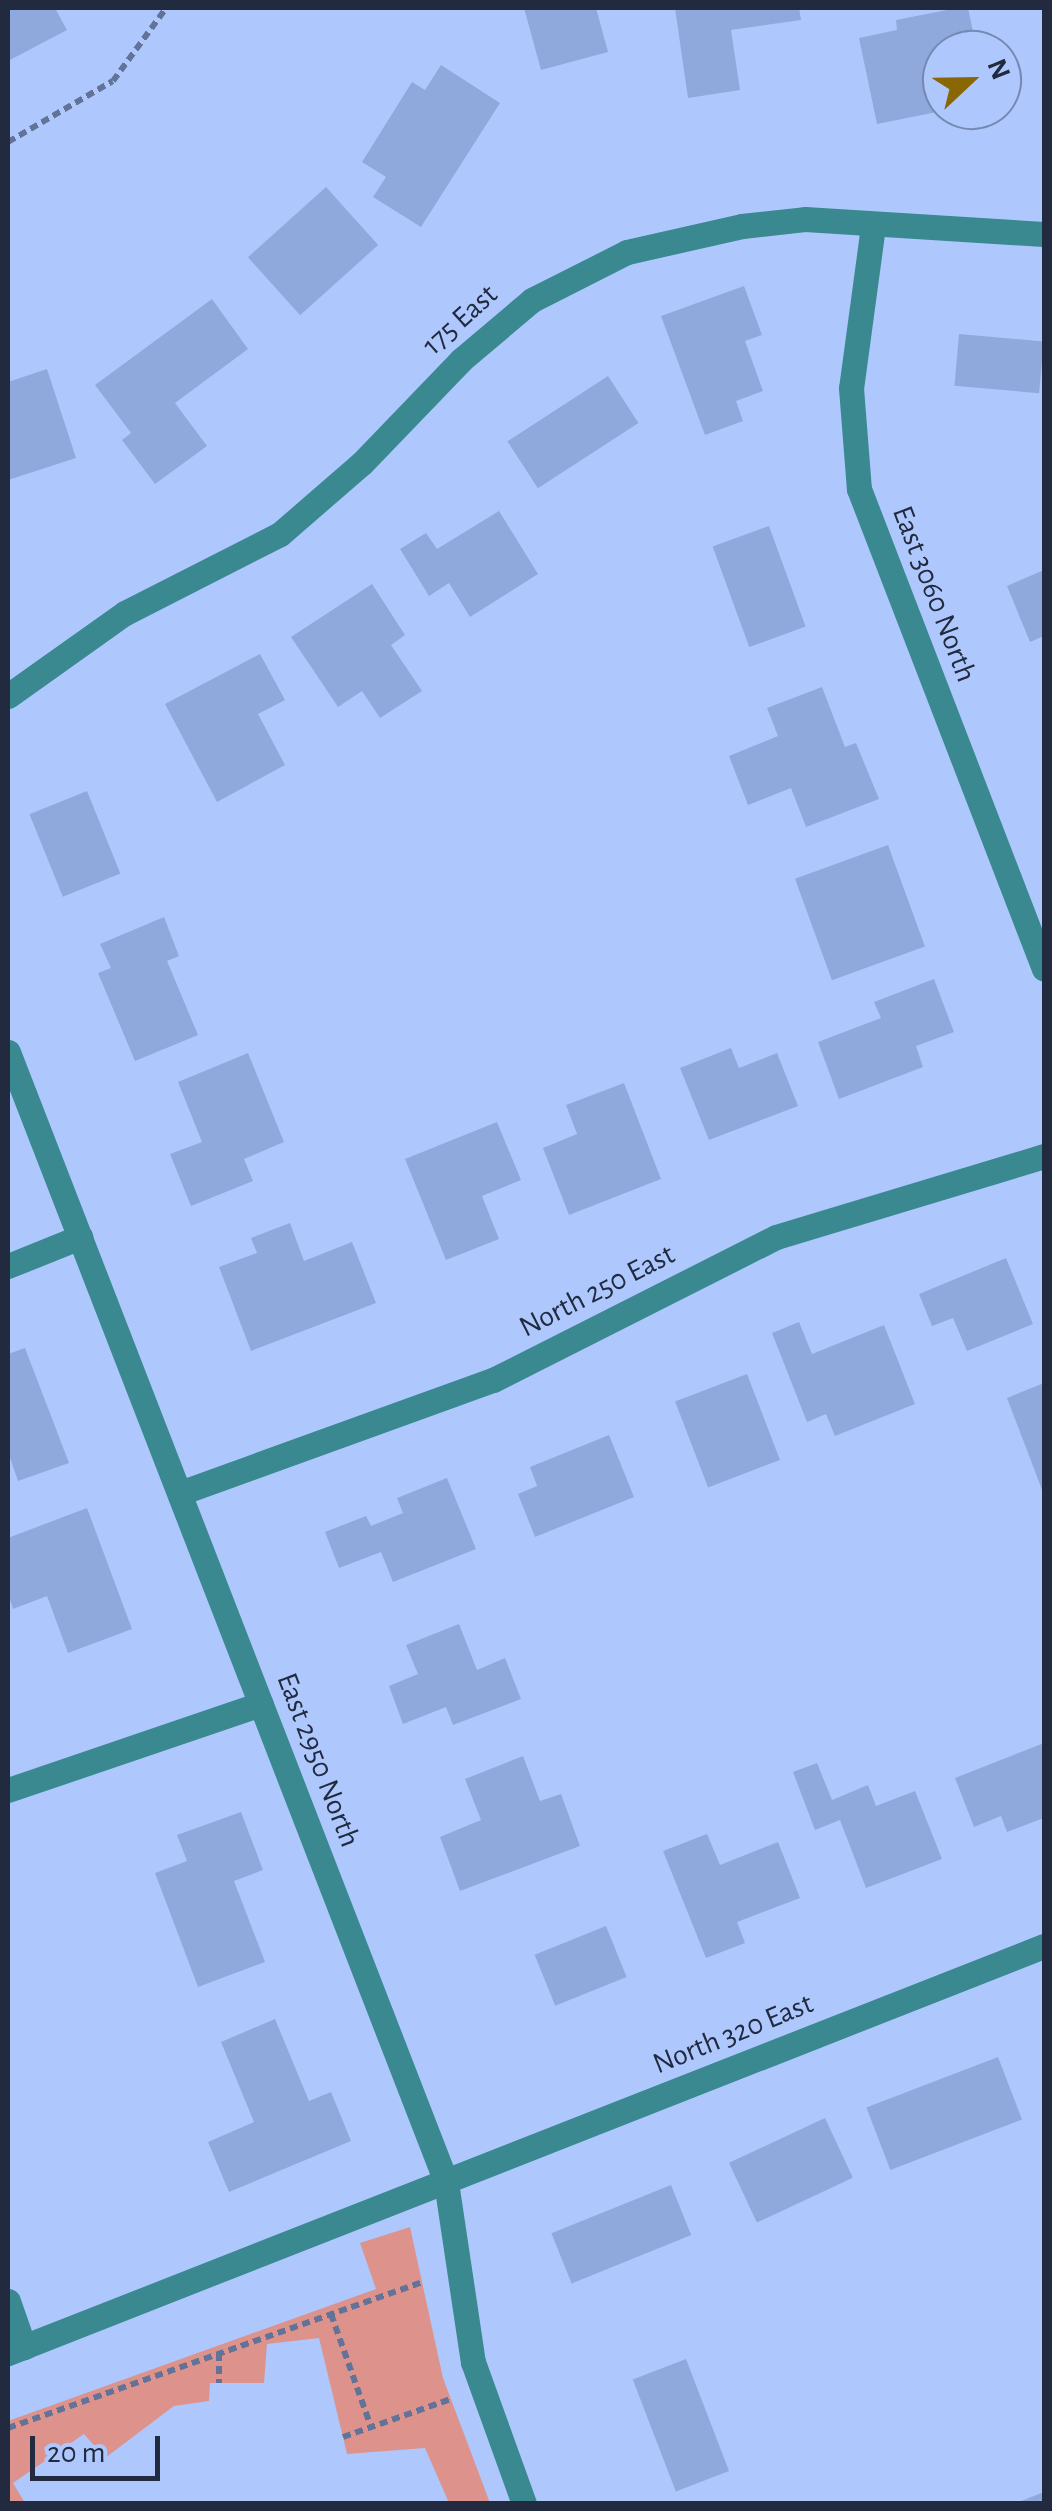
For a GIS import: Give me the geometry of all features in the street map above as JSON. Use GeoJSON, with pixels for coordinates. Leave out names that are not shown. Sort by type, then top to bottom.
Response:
{"type":"FeatureCollection","features":[{"type":"Feature","properties":{"kind":"street","name":"175 East"},"geometry":{"type":"LineString","coordinates":[[8,696],[125,612],[280,534],[362,464],[461,360],[532,300],[627,252],[742,226],[805,219],[1044,234]]}},
{"type":"Feature","properties":{"kind":"street","name":"East 3060 North"},"geometry":{"type":"LineString","coordinates":[[874,226],[850,388],[859,489],[1044,969]]}},
{"type":"Feature","properties":{"kind":"street","name":"East 2950 North"},"geometry":{"type":"LineString","coordinates":[[8,1052],[446,2182],[473,2362],[524,2504]]}},
{"type":"Feature","properties":{"kind":"street","name":"North 250 East"},"geometry":{"type":"LineString","coordinates":[[180,1493],[493,1380],[776,1237],[1044,1156]]}},
{"type":"Feature","properties":{"kind":"street"},"geometry":{"type":"LineString","coordinates":[[8,1266],[80,1236]]}},
{"type":"Feature","properties":{"kind":"street"},"geometry":{"type":"LineString","coordinates":[[8,1790],[261,1704]]}},
{"type":"Feature","properties":{"kind":"street","name":"North 320 East"},"geometry":{"type":"LineString","coordinates":[[16,2350],[1044,1946]]}},
{"type":"Feature","properties":{"kind":"street"},"geometry":{"type":"LineString","coordinates":[[8,2302],[16,2350]]}},
{"type":"Feature","properties":{"kind":"path"},"geometry":{"type":"LineString","coordinates":[[8,142],[114,81],[166,8]]}},
{"type":"Feature","properties":{"kind":"path"},"geometry":{"type":"LineString","coordinates":[[8,2428],[422,2282]]}},
{"type":"Feature","properties":{"kind":"path"},"geometry":{"type":"LineString","coordinates":[[331,2314],[371,2427]]}},
{"type":"Feature","properties":{"kind":"path"},"geometry":{"type":"LineString","coordinates":[[219,2353],[219,2383]]}},
{"type":"Feature","properties":{"kind":"path"},"geometry":{"type":"LineString","coordinates":[[343,2437],[451,2399]]}},
{"type":"Feature","properties":{"kind":"shaded area"},"geometry":{"type":"Polygon","coordinates":[[[410,2227],[443,2378],[490,2503],[449,2503],[425,2448],[347,2454],[319,2338],[267,2344],[264,2383],[210,2383],[209,2401],[174,2406],[105,2458],[84,2434],[13,2483],[25,2503],[8,2503],[8,2421],[376,2289],[360,2243],[410,2227]]]}},
{"type":"Feature","properties":{"kind":"building"},"geometry":{"type":"Polygon","coordinates":[[[8,8],[55,8],[67,30],[8,61],[8,8]]]}},
{"type":"Feature","properties":{"kind":"building"},"geometry":{"type":"Polygon","coordinates":[[[524,8],[596,8],[608,52],[541,70],[524,8]]]}},
{"type":"Feature","properties":{"kind":"building"},"geometry":{"type":"Polygon","coordinates":[[[675,8],[799,8],[801,20],[731,30],[740,90],[688,98],[675,8]]]}},
{"type":"Feature","properties":{"kind":"building"},"geometry":{"type":"Polygon","coordinates":[[[968,8],[973,30],[922,30],[922,115],[877,124],[859,38],[897,30],[896,20],[968,8]]]}},
{"type":"Feature","properties":{"kind":"building"},"geometry":{"type":"Polygon","coordinates":[[[441,65],[500,103],[421,227],[373,197],[386,177],[362,162],[412,82],[425,90],[441,65]]]}},
{"type":"Feature","properties":{"kind":"building"},"geometry":{"type":"Polygon","coordinates":[[[326,187],[378,245],[300,315],[248,257],[326,187]]]}},
{"type":"Feature","properties":{"kind":"building"},"geometry":{"type":"Polygon","coordinates":[[[744,286],[762,335],[745,341],[763,391],[736,401],[743,421],[705,435],[661,316],[744,286]]]}},
{"type":"Feature","properties":{"kind":"building"},"geometry":{"type":"Polygon","coordinates":[[[212,299],[248,349],[175,403],[207,446],[155,484],[122,440],[131,433],[95,385],[212,299]]]}},
{"type":"Feature","properties":{"kind":"building"},"geometry":{"type":"Polygon","coordinates":[[[959,334],[1044,341],[1039,393],[954,386],[959,334]]]}},
{"type":"Feature","properties":{"kind":"building"},"geometry":{"type":"Polygon","coordinates":[[[47,369],[76,458],[8,480],[8,382],[47,369]]]}},
{"type":"Feature","properties":{"kind":"building"},"geometry":{"type":"Polygon","coordinates":[[[608,376],[638,423],[538,488],[507,441],[608,376]]]}},
{"type":"Feature","properties":{"kind":"building"},"geometry":{"type":"Polygon","coordinates":[[[499,511],[538,574],[470,617],[449,583],[429,596],[400,549],[426,533],[437,549],[499,511]]]}},
{"type":"Feature","properties":{"kind":"building"},"geometry":{"type":"Polygon","coordinates":[[[769,526],[806,627],[749,647],[713,547],[769,526]]]}},
{"type":"Feature","properties":{"kind":"building"},"geometry":{"type":"Polygon","coordinates":[[[1044,570],[1044,636],[1030,642],[1007,586],[1044,570]]]}},
{"type":"Feature","properties":{"kind":"building"},"geometry":{"type":"Polygon","coordinates":[[[372,584],[405,635],[391,645],[422,691],[380,718],[362,691],[338,707],[291,637],[372,584]]]}},
{"type":"Feature","properties":{"kind":"building"},"geometry":{"type":"Polygon","coordinates":[[[260,654],[285,700],[258,714],[285,765],[217,802],[165,704],[260,654]]]}},
{"type":"Feature","properties":{"kind":"building"},"geometry":{"type":"Polygon","coordinates":[[[822,687],[845,747],[856,743],[879,799],[806,827],[791,788],[748,805],[729,756],[778,736],[767,708],[822,687]]]}},
{"type":"Feature","properties":{"kind":"building"},"geometry":{"type":"Polygon","coordinates":[[[87,791],[120,874],[63,897],[30,814],[87,791]]]}},
{"type":"Feature","properties":{"kind":"building"},"geometry":{"type":"Polygon","coordinates":[[[888,845],[925,946],[832,980],[795,879],[888,845]]]}},
{"type":"Feature","properties":{"kind":"building"},"geometry":{"type":"Polygon","coordinates":[[[164,917],[179,956],[167,961],[198,1035],[135,1061],[98,973],[111,968],[100,944],[164,917]]]}},
{"type":"Feature","properties":{"kind":"building"},"geometry":{"type":"Polygon","coordinates":[[[934,979],[954,1032],[916,1046],[923,1067],[839,1099],[818,1042],[881,1018],[874,1002],[934,979]]]}},
{"type":"Feature","properties":{"kind":"building"},"geometry":{"type":"Polygon","coordinates":[[[731,1048],[739,1068],[777,1053],[798,1106],[709,1140],[680,1068],[731,1048]]]}},
{"type":"Feature","properties":{"kind":"building"},"geometry":{"type":"Polygon","coordinates":[[[248,1053],[284,1142],[244,1159],[253,1181],[191,1206],[170,1154],[202,1142],[178,1082],[248,1053]]]}},
{"type":"Feature","properties":{"kind":"building"},"geometry":{"type":"Polygon","coordinates":[[[624,1083],[661,1179],[569,1215],[543,1148],[577,1134],[566,1105],[624,1083]]]}},
{"type":"Feature","properties":{"kind":"building"},"geometry":{"type":"Polygon","coordinates":[[[497,1122],[521,1180],[482,1196],[499,1239],[446,1260],[405,1159],[497,1122]]]}},
{"type":"Feature","properties":{"kind":"building"},"geometry":{"type":"Polygon","coordinates":[[[290,1223],[304,1261],[352,1242],[376,1303],[251,1351],[219,1267],[257,1253],[251,1238],[290,1223]]]}},
{"type":"Feature","properties":{"kind":"building"},"geometry":{"type":"Polygon","coordinates":[[[1006,1258],[1033,1324],[967,1351],[953,1318],[932,1326],[919,1294],[1006,1258]]]}},
{"type":"Feature","properties":{"kind":"building"},"geometry":{"type":"Polygon","coordinates":[[[799,1322],[812,1354],[884,1325],[915,1404],[835,1436],[826,1414],[807,1422],[772,1333],[799,1322]]]}},
{"type":"Feature","properties":{"kind":"building"},"geometry":{"type":"Polygon","coordinates":[[[25,1348],[69,1463],[18,1481],[8,1452],[8,1354],[25,1348]]]}},
{"type":"Feature","properties":{"kind":"building"},"geometry":{"type":"Polygon","coordinates":[[[747,1374],[780,1460],[708,1487],[675,1402],[747,1374]]]}},
{"type":"Feature","properties":{"kind":"building"},"geometry":{"type":"Polygon","coordinates":[[[1044,1383],[1044,1495],[1007,1398],[1044,1383]]]}},
{"type":"Feature","properties":{"kind":"building"},"geometry":{"type":"Polygon","coordinates":[[[609,1435],[634,1497],[535,1537],[518,1494],[537,1486],[530,1467],[609,1435]]]}},
{"type":"Feature","properties":{"kind":"building"},"geometry":{"type":"Polygon","coordinates":[[[447,1478],[476,1549],[393,1582],[381,1552],[339,1568],[325,1532],[366,1516],[371,1526],[403,1513],[397,1498],[447,1478]]]}},
{"type":"Feature","properties":{"kind":"building"},"geometry":{"type":"Polygon","coordinates":[[[87,1508],[132,1629],[68,1653],[47,1596],[13,1609],[8,1593],[8,1538],[87,1508]]]}},
{"type":"Feature","properties":{"kind":"building"},"geometry":{"type":"Polygon","coordinates":[[[459,1624],[477,1670],[505,1658],[521,1699],[453,1725],[446,1707],[403,1724],[389,1686],[418,1674],[406,1645],[459,1624]]]}},
{"type":"Feature","properties":{"kind":"building"},"geometry":{"type":"Polygon","coordinates":[[[1044,1743],[1044,1818],[1007,1832],[1001,1816],[974,1827],[955,1778],[1044,1743]]]}},
{"type":"Feature","properties":{"kind":"building"},"geometry":{"type":"Polygon","coordinates":[[[523,1756],[540,1801],[561,1794],[580,1846],[460,1891],[440,1837],[481,1820],[465,1779],[523,1756]]]}},
{"type":"Feature","properties":{"kind":"building"},"geometry":{"type":"Polygon","coordinates":[[[817,1763],[832,1800],[868,1785],[876,1806],[915,1791],[942,1859],[866,1888],[840,1820],[815,1830],[793,1772],[817,1763]]]}},
{"type":"Feature","properties":{"kind":"building"},"geometry":{"type":"Polygon","coordinates":[[[241,1812],[263,1870],[234,1881],[265,1962],[198,1987],[155,1873],[187,1861],[177,1835],[241,1812]]]}},
{"type":"Feature","properties":{"kind":"building"},"geometry":{"type":"Polygon","coordinates":[[[707,1834],[720,1865],[778,1842],[800,1898],[737,1922],[745,1943],[706,1958],[663,1851],[707,1834]]]}},
{"type":"Feature","properties":{"kind":"building"},"geometry":{"type":"Polygon","coordinates":[[[606,1926],[627,1977],[555,2006],[535,1955],[606,1926]]]}},
{"type":"Feature","properties":{"kind":"building"},"geometry":{"type":"Polygon","coordinates":[[[275,2019],[309,2101],[331,2092],[351,2141],[229,2192],[208,2142],[254,2122],[221,2042],[275,2019]]]}},
{"type":"Feature","properties":{"kind":"building"},"geometry":{"type":"Polygon","coordinates":[[[998,2057],[1022,2120],[890,2170],[866,2108],[998,2057]]]}},
{"type":"Feature","properties":{"kind":"building"},"geometry":{"type":"Polygon","coordinates":[[[825,2118],[853,2178],[757,2223],[729,2163],[825,2118]]]}},
{"type":"Feature","properties":{"kind":"building"},"geometry":{"type":"Polygon","coordinates":[[[671,2185],[691,2235],[572,2283],[551,2233],[671,2185]]]}},
{"type":"Feature","properties":{"kind":"building"},"geometry":{"type":"Polygon","coordinates":[[[686,2359],[729,2471],[676,2491],[633,2379],[686,2359]]]}},
{"type":"Feature","properties":{"kind":"building"},"geometry":{"type":"Polygon","coordinates":[[[1044,2492],[1044,2504],[1016,2504],[1016,2503],[1044,2492]]]}}]}
